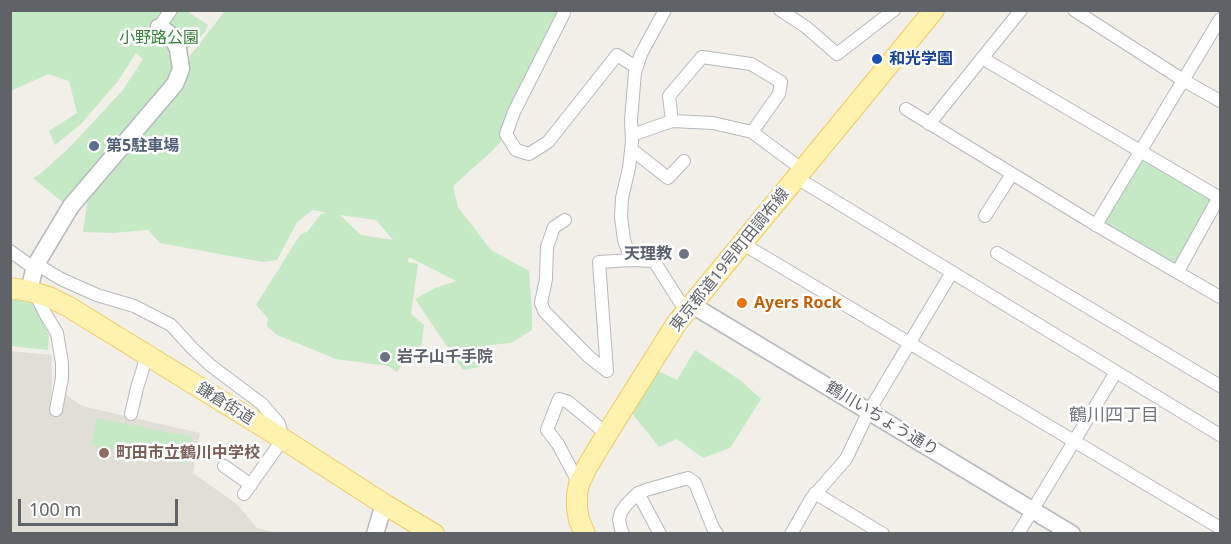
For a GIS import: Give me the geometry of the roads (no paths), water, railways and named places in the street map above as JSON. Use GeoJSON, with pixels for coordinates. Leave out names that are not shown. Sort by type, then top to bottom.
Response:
{"type":"FeatureCollection","features":[{"type":"Feature","properties":{"kind":"main road","name":"東京都道19号町田調布線"},"geometry":{"type":"LineString","coordinates":[[585,534],[577,508],[579,484],[587,467],[676,324],[934,10]]}},
{"type":"Feature","properties":{"kind":"main road","name":"鎌倉街道"},"geometry":{"type":"LineString","coordinates":[[25,290],[49,297],[69,307],[434,534]]}},
{"type":"Feature","properties":{"kind":"street"},"geometry":{"type":"LineString","coordinates":[[56,410],[62,378],[57,333],[46,315],[25,290],[34,266],[71,206],[175,84],[181,69],[178,49],[168,33],[159,27],[171,10]]}},
{"type":"Feature","properties":{"kind":"street"},"geometry":{"type":"LineString","coordinates":[[631,260],[624,240],[621,217],[631,149],[632,98],[636,67],[665,10]]}},
{"type":"Feature","properties":{"kind":"street"},"geometry":{"type":"LineString","coordinates":[[780,10],[806,27],[837,54],[894,10]]}},
{"type":"Feature","properties":{"kind":"street"},"geometry":{"type":"LineString","coordinates":[[929,124],[1021,10]]}},
{"type":"Feature","properties":{"kind":"street"},"geometry":{"type":"LineString","coordinates":[[1074,10],[1221,101]]}},
{"type":"Feature","properties":{"kind":"street"},"geometry":{"type":"LineString","coordinates":[[564,13],[514,112],[506,134],[516,150],[529,154],[548,142],[617,55],[636,67]]}},
{"type":"Feature","properties":{"kind":"street"},"geometry":{"type":"LineString","coordinates":[[1096,225],[1221,19]]}},
{"type":"Feature","properties":{"kind":"street"},"geometry":{"type":"LineString","coordinates":[[672,121],[669,96],[702,57],[751,64],[782,82],[779,93],[752,132]]}},
{"type":"Feature","properties":{"kind":"street"},"geometry":{"type":"LineString","coordinates":[[982,58],[1220,197],[1178,271]]}},
{"type":"Feature","properties":{"kind":"street"},"geometry":{"type":"LineString","coordinates":[[906,109],[1096,225],[1221,297]]}},
{"type":"Feature","properties":{"kind":"street"},"geometry":{"type":"LineString","coordinates":[[632,135],[672,121],[713,123],[752,132],[800,174],[952,272],[1221,435]]}},
{"type":"Feature","properties":{"kind":"street"},"geometry":{"type":"LineString","coordinates":[[631,149],[669,178],[684,161]]}},
{"type":"Feature","properties":{"kind":"street"},"geometry":{"type":"LineString","coordinates":[[985,216],[1012,174]]}},
{"type":"Feature","properties":{"kind":"street"},"geometry":{"type":"LineString","coordinates":[[565,220],[554,226],[547,247],[546,279],[541,303],[544,312],[588,356],[607,371],[599,262],[654,261],[680,302],[692,306]]}},
{"type":"Feature","properties":{"kind":"street"},"geometry":{"type":"LineString","coordinates":[[743,244],[1221,528]]}},
{"type":"Feature","properties":{"kind":"street"},"geometry":{"type":"LineString","coordinates":[[10,251],[28,264],[97,295],[134,306],[171,325],[210,365],[262,404],[279,424],[283,439],[248,490],[224,466]]}},
{"type":"Feature","properties":{"kind":"street"},"geometry":{"type":"LineString","coordinates":[[998,253],[1221,386]]}},
{"type":"Feature","properties":{"kind":"street"},"geometry":{"type":"LineString","coordinates":[[791,534],[815,493],[846,459],[869,411],[952,272]]}},
{"type":"Feature","properties":{"kind":"street","name":"鶴川いちょう通り"},"geometry":{"type":"LineString","coordinates":[[692,306],[1072,534]]}},
{"type":"Feature","properties":{"kind":"street"},"geometry":{"type":"LineString","coordinates":[[131,414],[147,356]]}},
{"type":"Feature","properties":{"kind":"street"},"geometry":{"type":"LineString","coordinates":[[1018,534],[1116,372]]}},
{"type":"Feature","properties":{"kind":"street"},"geometry":{"type":"LineString","coordinates":[[579,484],[548,430],[559,399],[568,402],[608,434]]}},
{"type":"Feature","properties":{"kind":"street"},"geometry":{"type":"LineString","coordinates":[[623,534],[619,520],[621,512],[638,493],[688,478],[695,483],[717,534]]}},
{"type":"Feature","properties":{"kind":"street"},"geometry":{"type":"LineString","coordinates":[[638,493],[660,534]]}},
{"type":"Feature","properties":{"kind":"street"},"geometry":{"type":"LineString","coordinates":[[815,493],[883,534]]}},
{"type":"Feature","properties":{"kind":"street"},"geometry":{"type":"LineString","coordinates":[[375,534],[384,504]]}},
{"type":"Feature","properties":{"kind":"place","name":"和光学園"},"geometry":{"type":"Point","coordinates":[877,59]}},
{"type":"Feature","properties":{"kind":"place","name":"第5駐車場"},"geometry":{"type":"Point","coordinates":[94,146]}},
{"type":"Feature","properties":{"kind":"place","name":"天理教"},"geometry":{"type":"Point","coordinates":[684,254]}},
{"type":"Feature","properties":{"kind":"place","name":"Ayers Rock"},"geometry":{"type":"Point","coordinates":[742,303]}},
{"type":"Feature","properties":{"kind":"place","name":"岩子山千手院"},"geometry":{"type":"Point","coordinates":[385,357]}},
{"type":"Feature","properties":{"kind":"place","name":"町田市立鶴川中学校"},"geometry":{"type":"Point","coordinates":[104,453]}},
{"type":"Feature","properties":{"kind":"district","name":"鶴川四丁目"},"geometry":{"type":"Point","coordinates":[1114,416]}},
{"type":"Feature","properties":{"kind":"park label","name":"小野路公園"},"geometry":{"type":"Point","coordinates":[159,38]}}]}
